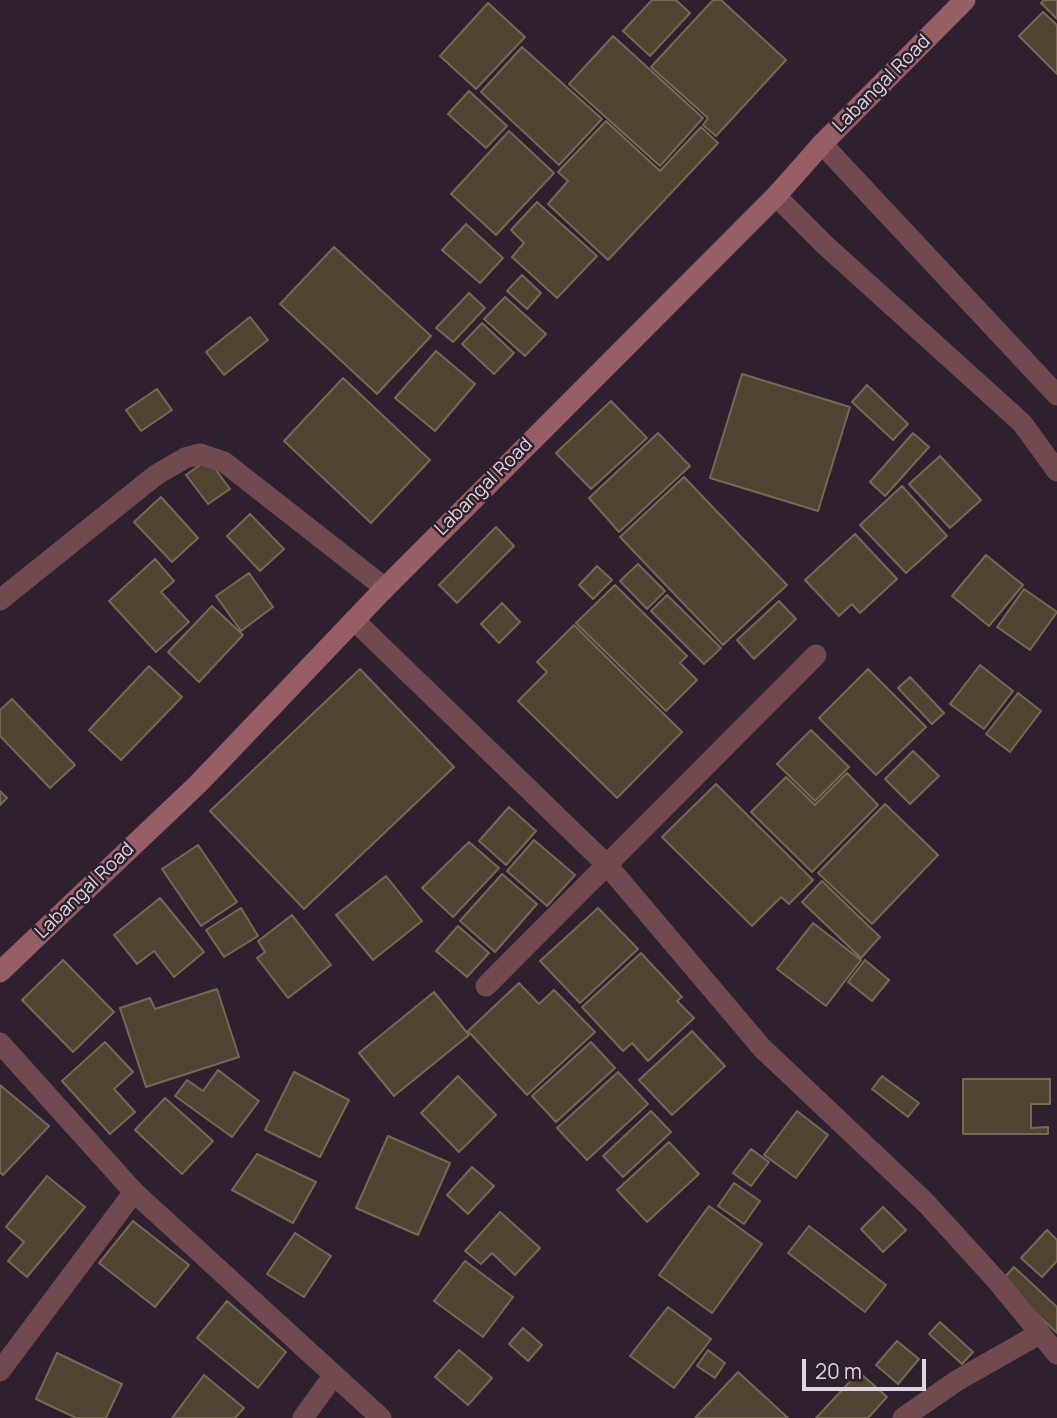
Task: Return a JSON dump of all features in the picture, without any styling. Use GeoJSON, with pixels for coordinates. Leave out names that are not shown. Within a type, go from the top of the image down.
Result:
{"type":"FeatureCollection","features":[{"type":"Feature","properties":{"kind":"main road","name":"Labangal Road"},"geometry":{"type":"LineString","coordinates":[[0,972],[198,783],[385,587],[776,196],[822,144],[965,0]]}},
{"type":"Feature","properties":{"kind":"street"},"geometry":{"type":"LineString","coordinates":[[822,144],[1057,395]]}},
{"type":"Feature","properties":{"kind":"street"},"geometry":{"type":"LineString","coordinates":[[776,196],[825,245],[1022,423],[1057,471]]}},
{"type":"Feature","properties":{"kind":"street"},"geometry":{"type":"LineString","coordinates":[[0,600],[156,475],[185,458],[200,454],[224,462],[385,587]]}},
{"type":"Feature","properties":{"kind":"street"},"geometry":{"type":"LineString","coordinates":[[354,620],[607,866],[762,1048],[926,1203],[998,1282],[1057,1354]]}},
{"type":"Feature","properties":{"kind":"street"},"geometry":{"type":"LineString","coordinates":[[486,986],[816,655]]}},
{"type":"Feature","properties":{"kind":"street"},"geometry":{"type":"LineString","coordinates":[[0,1043],[134,1192],[381,1418]]}},
{"type":"Feature","properties":{"kind":"street"},"geometry":{"type":"LineString","coordinates":[[0,1371],[134,1192]]}},
{"type":"Feature","properties":{"kind":"street"},"geometry":{"type":"LineString","coordinates":[[903,1418],[958,1380],[1039,1334]]}},
{"type":"Feature","properties":{"kind":"street"},"geometry":{"type":"LineString","coordinates":[[303,1418],[334,1375]]}},
{"type":"Feature","properties":{"kind":"building"},"geometry":{"type":"Polygon","coordinates":[[[652,0],[676,0],[690,13],[650,56],[623,31],[652,0]]]}},
{"type":"Feature","properties":{"kind":"building"},"geometry":{"type":"Polygon","coordinates":[[[713,0],[721,0],[786,60],[716,136],[703,125],[708,118],[651,67],[713,0]]]}},
{"type":"Feature","properties":{"kind":"building"},"geometry":{"type":"Polygon","coordinates":[[[1044,0],[1057,0],[1057,19],[1041,3],[1044,0]]]}},
{"type":"Feature","properties":{"kind":"building"},"geometry":{"type":"Polygon","coordinates":[[[488,3],[525,37],[476,89],[440,56],[488,3]]]}},
{"type":"Feature","properties":{"kind":"building"},"geometry":{"type":"Polygon","coordinates":[[[1043,12],[1057,25],[1057,74],[1019,36],[1043,12]]]}},
{"type":"Feature","properties":{"kind":"building"},"geometry":{"type":"Polygon","coordinates":[[[613,36],[703,118],[660,166],[569,84],[613,36]]]}},
{"type":"Feature","properties":{"kind":"building"},"geometry":{"type":"Polygon","coordinates":[[[522,47],[602,119],[559,165],[481,92],[522,47]]]}},
{"type":"Feature","properties":{"kind":"building"},"geometry":{"type":"Polygon","coordinates":[[[469,91],[507,126],[486,148],[448,114],[469,91]]]}},
{"type":"Feature","properties":{"kind":"building"},"geometry":{"type":"Polygon","coordinates":[[[606,121],[660,171],[701,127],[718,143],[608,260],[548,204],[568,181],[558,172],[606,121]]]}},
{"type":"Feature","properties":{"kind":"building"},"geometry":{"type":"Polygon","coordinates":[[[509,131],[554,173],[496,235],[451,194],[509,131]]]}},
{"type":"Feature","properties":{"kind":"building"},"geometry":{"type":"Polygon","coordinates":[[[537,202],[597,256],[557,298],[512,257],[524,243],[511,230],[537,202]]]}},
{"type":"Feature","properties":{"kind":"building"},"geometry":{"type":"Polygon","coordinates":[[[466,224],[503,258],[480,283],[442,250],[466,224]]]}},
{"type":"Feature","properties":{"kind":"building"},"geometry":{"type":"Polygon","coordinates":[[[334,247],[431,336],[377,394],[280,304],[334,247]]]}},
{"type":"Feature","properties":{"kind":"building"},"geometry":{"type":"Polygon","coordinates":[[[522,275],[541,293],[527,309],[507,291],[522,275]]]}},
{"type":"Feature","properties":{"kind":"building"},"geometry":{"type":"Polygon","coordinates":[[[469,293],[485,308],[453,342],[436,328],[469,293]]]}},
{"type":"Feature","properties":{"kind":"building"},"geometry":{"type":"Polygon","coordinates":[[[505,297],[546,334],[525,356],[484,319],[505,297]]]}},
{"type":"Feature","properties":{"kind":"building"},"geometry":{"type":"Polygon","coordinates":[[[250,317],[268,340],[224,375],[206,352],[250,317]]]}},
{"type":"Feature","properties":{"kind":"building"},"geometry":{"type":"Polygon","coordinates":[[[482,323],[514,353],[494,374],[462,344],[482,323]]]}},
{"type":"Feature","properties":{"kind":"building"},"geometry":{"type":"Polygon","coordinates":[[[436,351],[475,384],[435,431],[395,398],[436,351]]]}},
{"type":"Feature","properties":{"kind":"building"},"geometry":{"type":"Polygon","coordinates":[[[742,374],[850,407],[818,511],[710,478],[742,374]]]}},
{"type":"Feature","properties":{"kind":"building"},"geometry":{"type":"Polygon","coordinates":[[[343,378],[430,460],[371,523],[284,441],[343,378]]]}},
{"type":"Feature","properties":{"kind":"building"},"geometry":{"type":"Polygon","coordinates":[[[867,385],[908,424],[893,440],[852,402],[867,385]]]}},
{"type":"Feature","properties":{"kind":"building"},"geometry":{"type":"Polygon","coordinates":[[[157,389],[172,410],[141,431],[126,410],[157,389]]]}},
{"type":"Feature","properties":{"kind":"building"},"geometry":{"type":"Polygon","coordinates":[[[611,401],[647,438],[591,489],[556,453],[611,401]]]}},
{"type":"Feature","properties":{"kind":"building"},"geometry":{"type":"Polygon","coordinates":[[[658,433],[690,466],[619,532],[589,498],[658,433]]]}},
{"type":"Feature","properties":{"kind":"building"},"geometry":{"type":"Polygon","coordinates":[[[913,433],[929,447],[885,496],[870,482],[913,433]]]}},
{"type":"Feature","properties":{"kind":"building"},"geometry":{"type":"Polygon","coordinates":[[[940,456],[981,500],[950,528],[909,484],[940,456]]]}},
{"type":"Feature","properties":{"kind":"building"},"geometry":{"type":"Polygon","coordinates":[[[208,459],[230,489],[208,504],[186,475],[208,459]]]}},
{"type":"Feature","properties":{"kind":"building"},"geometry":{"type":"Polygon","coordinates":[[[684,477],[787,585],[723,645],[620,537],[684,477]]]}},
{"type":"Feature","properties":{"kind":"building"},"geometry":{"type":"Polygon","coordinates":[[[902,486],[947,536],[906,573],[860,525],[902,486]]]}},
{"type":"Feature","properties":{"kind":"building"},"geometry":{"type":"Polygon","coordinates":[[[161,497],[198,538],[172,562],[134,522],[161,497]]]}},
{"type":"Feature","properties":{"kind":"building"},"geometry":{"type":"Polygon","coordinates":[[[250,514],[284,549],[260,571],[227,536],[250,514]]]}},
{"type":"Feature","properties":{"kind":"building"},"geometry":{"type":"Polygon","coordinates":[[[496,527],[514,546],[457,603],[439,585],[496,527]]]}},
{"type":"Feature","properties":{"kind":"building"},"geometry":{"type":"Polygon","coordinates":[[[855,534],[897,579],[860,613],[852,604],[839,616],[805,580],[855,534]]]}},
{"type":"Feature","properties":{"kind":"building"},"geometry":{"type":"Polygon","coordinates":[[[986,555],[1023,585],[989,626],[952,596],[986,555]]]}},
{"type":"Feature","properties":{"kind":"building"},"geometry":{"type":"Polygon","coordinates":[[[155,559],[174,581],[161,592],[189,622],[156,652],[109,601],[155,559]]]}},
{"type":"Feature","properties":{"kind":"building"},"geometry":{"type":"Polygon","coordinates":[[[638,564],[665,591],[647,609],[620,581],[638,564]]]}},
{"type":"Feature","properties":{"kind":"building"},"geometry":{"type":"Polygon","coordinates":[[[597,566],[612,580],[593,599],[579,585],[597,566]]]}},
{"type":"Feature","properties":{"kind":"building"},"geometry":{"type":"Polygon","coordinates":[[[249,573],[273,607],[241,631],[216,596],[249,573]]]}},
{"type":"Feature","properties":{"kind":"building"},"geometry":{"type":"Polygon","coordinates":[[[615,585],[687,656],[680,663],[697,680],[666,711],[576,623],[615,585]]]}},
{"type":"Feature","properties":{"kind":"building"},"geometry":{"type":"Polygon","coordinates":[[[1024,589],[1057,612],[1030,650],[997,627],[1024,589]]]}},
{"type":"Feature","properties":{"kind":"building"},"geometry":{"type":"Polygon","coordinates":[[[667,595],[721,648],[704,664],[651,611],[667,595]]]}},
{"type":"Feature","properties":{"kind":"building"},"geometry":{"type":"Polygon","coordinates":[[[779,601],[796,619],[754,659],[737,640],[779,601]]]}},
{"type":"Feature","properties":{"kind":"building"},"geometry":{"type":"Polygon","coordinates":[[[502,603],[520,622],[499,643],[481,624],[502,603]]]}},
{"type":"Feature","properties":{"kind":"building"},"geometry":{"type":"Polygon","coordinates":[[[212,606],[243,635],[199,682],[168,652],[212,606]]]}},
{"type":"Feature","properties":{"kind":"building"},"geometry":{"type":"Polygon","coordinates":[[[574,625],[682,732],[617,798],[518,701],[547,672],[537,662],[574,625]]]}},
{"type":"Feature","properties":{"kind":"building"},"geometry":{"type":"Polygon","coordinates":[[[980,665],[1013,691],[984,729],[950,704],[980,665]]]}},
{"type":"Feature","properties":{"kind":"building"},"geometry":{"type":"Polygon","coordinates":[[[149,666],[182,697],[121,760],[89,730],[149,666]]]}},
{"type":"Feature","properties":{"kind":"building"},"geometry":{"type":"Polygon","coordinates":[[[360,669],[454,767],[304,909],[210,811],[360,669]]]}},
{"type":"Feature","properties":{"kind":"building"},"geometry":{"type":"Polygon","coordinates":[[[868,669],[926,727],[876,775],[819,718],[868,669]]]}},
{"type":"Feature","properties":{"kind":"building"},"geometry":{"type":"Polygon","coordinates":[[[910,677],[944,713],[932,724],[898,688],[910,677]]]}},
{"type":"Feature","properties":{"kind":"building"},"geometry":{"type":"Polygon","coordinates":[[[1018,693],[1041,711],[1010,752],[986,734],[1018,693]]]}},
{"type":"Feature","properties":{"kind":"building"},"geometry":{"type":"Polygon","coordinates":[[[12,699],[75,765],[50,788],[0,736],[0,710],[12,699]]]}},
{"type":"Feature","properties":{"kind":"building"},"geometry":{"type":"Polygon","coordinates":[[[811,730],[849,767],[815,801],[777,764],[811,730]]]}},
{"type":"Feature","properties":{"kind":"building"},"geometry":{"type":"Polygon","coordinates":[[[913,751],[939,776],[910,804],[885,779],[913,751]]]}},
{"type":"Feature","properties":{"kind":"building"},"geometry":{"type":"Polygon","coordinates":[[[847,773],[878,805],[812,872],[751,812],[786,777],[815,805],[847,773]]]}},
{"type":"Feature","properties":{"kind":"building"},"geometry":{"type":"Polygon","coordinates":[[[716,784],[813,880],[789,904],[781,897],[752,926],[662,837],[716,784]]]}},
{"type":"Feature","properties":{"kind":"building"},"geometry":{"type":"Polygon","coordinates":[[[0,791],[7,798],[0,805],[0,791]]]}},
{"type":"Feature","properties":{"kind":"building"},"geometry":{"type":"Polygon","coordinates":[[[885,804],[938,855],[872,924],[818,873],[885,804]]]}},
{"type":"Feature","properties":{"kind":"building"},"geometry":{"type":"Polygon","coordinates":[[[509,807],[536,831],[506,865],[479,841],[509,807]]]}},
{"type":"Feature","properties":{"kind":"building"},"geometry":{"type":"Polygon","coordinates":[[[534,840],[575,875],[547,906],[507,871],[534,840]]]}},
{"type":"Feature","properties":{"kind":"building"},"geometry":{"type":"Polygon","coordinates":[[[469,842],[499,868],[453,917],[422,888],[469,842]]]}},
{"type":"Feature","properties":{"kind":"building"},"geometry":{"type":"Polygon","coordinates":[[[198,845],[237,902],[201,926],[162,869],[198,845]]]}},
{"type":"Feature","properties":{"kind":"building"},"geometry":{"type":"Polygon","coordinates":[[[502,874],[537,904],[495,952],[460,921],[502,874]]]}},
{"type":"Feature","properties":{"kind":"building"},"geometry":{"type":"Polygon","coordinates":[[[386,876],[422,921],[373,960],[336,915],[386,876]]]}},
{"type":"Feature","properties":{"kind":"building"},"geometry":{"type":"Polygon","coordinates":[[[822,881],[880,937],[861,958],[802,902],[822,881]]]}},
{"type":"Feature","properties":{"kind":"building"},"geometry":{"type":"Polygon","coordinates":[[[160,898],[204,952],[174,977],[154,951],[137,964],[114,935],[160,898]]]}},
{"type":"Feature","properties":{"kind":"building"},"geometry":{"type":"Polygon","coordinates":[[[241,908],[258,936],[224,957],[206,930],[241,908]]]}},
{"type":"Feature","properties":{"kind":"building"},"geometry":{"type":"Polygon","coordinates":[[[598,908],[638,949],[580,1003],[540,961],[598,908]]]}},
{"type":"Feature","properties":{"kind":"building"},"geometry":{"type":"Polygon","coordinates":[[[292,915],[331,965],[288,998],[257,958],[265,952],[258,941],[292,915]]]}},
{"type":"Feature","properties":{"kind":"building"},"geometry":{"type":"Polygon","coordinates":[[[813,923],[861,960],[826,1006],[777,969],[813,923]]]}},
{"type":"Feature","properties":{"kind":"building"},"geometry":{"type":"Polygon","coordinates":[[[458,926],[489,953],[467,977],[436,951],[458,926]]]}},
{"type":"Feature","properties":{"kind":"building"},"geometry":{"type":"Polygon","coordinates":[[[641,953],[682,997],[677,1001],[694,1018],[648,1061],[632,1043],[623,1051],[582,1007],[641,953]]]}},
{"type":"Feature","properties":{"kind":"building"},"geometry":{"type":"Polygon","coordinates":[[[63,960],[114,1012],[73,1052],[22,1000],[63,960]]]}},
{"type":"Feature","properties":{"kind":"building"},"geometry":{"type":"Polygon","coordinates":[[[865,960],[889,980],[872,1001],[848,982],[865,960]]]}},
{"type":"Feature","properties":{"kind":"building"},"geometry":{"type":"Polygon","coordinates":[[[519,983],[539,1004],[554,990],[595,1032],[527,1095],[468,1031],[519,983]]]}},
{"type":"Feature","properties":{"kind":"building"},"geometry":{"type":"Polygon","coordinates":[[[217,989],[239,1057],[146,1087],[120,1008],[150,998],[155,1009],[217,989]]]}},
{"type":"Feature","properties":{"kind":"building"},"geometry":{"type":"Polygon","coordinates":[[[434,992],[469,1035],[394,1096],[359,1053],[434,992]]]}},
{"type":"Feature","properties":{"kind":"building"},"geometry":{"type":"Polygon","coordinates":[[[692,1031],[725,1066],[672,1115],[639,1080],[692,1031]]]}},
{"type":"Feature","properties":{"kind":"building"},"geometry":{"type":"Polygon","coordinates":[[[105,1042],[133,1072],[114,1089],[135,1112],[110,1134],[62,1081],[105,1042]]]}},
{"type":"Feature","properties":{"kind":"building"},"geometry":{"type":"Polygon","coordinates":[[[591,1042],[615,1068],[556,1122],[532,1096],[591,1042]]]}},
{"type":"Feature","properties":{"kind":"building"},"geometry":{"type":"Polygon","coordinates":[[[218,1070],[259,1101],[232,1137],[175,1096],[187,1080],[203,1091],[218,1070]]]}},
{"type":"Feature","properties":{"kind":"building"},"geometry":{"type":"Polygon","coordinates":[[[294,1072],[349,1100],[320,1157],[265,1130],[294,1072]]]}},
{"type":"Feature","properties":{"kind":"building"},"geometry":{"type":"Polygon","coordinates":[[[618,1072],[648,1104],[587,1160],[557,1128],[618,1072]]]}},
{"type":"Feature","properties":{"kind":"building"},"geometry":{"type":"Polygon","coordinates":[[[458,1076],[496,1115],[459,1152],[421,1113],[458,1076]]]}},
{"type":"Feature","properties":{"kind":"building"},"geometry":{"type":"Polygon","coordinates":[[[882,1076],[919,1103],[908,1117],[872,1089],[882,1076]]]}},
{"type":"Feature","properties":{"kind":"building"},"geometry":{"type":"Polygon","coordinates":[[[963,1079],[1050,1079],[1050,1104],[1031,1104],[1031,1128],[1048,1127],[1048,1134],[963,1134],[963,1079]]]}},
{"type":"Feature","properties":{"kind":"building"},"geometry":{"type":"Polygon","coordinates":[[[0,1085],[49,1126],[3,1175],[0,1172],[0,1085]]]}},
{"type":"Feature","properties":{"kind":"building"},"geometry":{"type":"Polygon","coordinates":[[[165,1098],[213,1141],[182,1174],[135,1130],[165,1098]]]}},
{"type":"Feature","properties":{"kind":"building"},"geometry":{"type":"Polygon","coordinates":[[[651,1111],[671,1132],[623,1177],[603,1156],[651,1111]]]}},
{"type":"Feature","properties":{"kind":"building"},"geometry":{"type":"Polygon","coordinates":[[[797,1111],[828,1135],[796,1178],[764,1155],[797,1111]]]}},
{"type":"Feature","properties":{"kind":"building"},"geometry":{"type":"Polygon","coordinates":[[[388,1136],[450,1163],[418,1235],[356,1208],[388,1136]]]}},
{"type":"Feature","properties":{"kind":"building"},"geometry":{"type":"Polygon","coordinates":[[[669,1142],[699,1174],[647,1222],[617,1190],[669,1142]]]}},
{"type":"Feature","properties":{"kind":"building"},"geometry":{"type":"Polygon","coordinates":[[[751,1149],[769,1162],[751,1186],[733,1173],[751,1149]]]}},
{"type":"Feature","properties":{"kind":"building"},"geometry":{"type":"Polygon","coordinates":[[[257,1154],[316,1182],[293,1223],[232,1190],[257,1154]]]}},
{"type":"Feature","properties":{"kind":"building"},"geometry":{"type":"Polygon","coordinates":[[[472,1167],[494,1186],[468,1214],[447,1195],[472,1167]]]}},
{"type":"Feature","properties":{"kind":"building"},"geometry":{"type":"Polygon","coordinates":[[[47,1176],[85,1207],[27,1277],[8,1261],[24,1242],[6,1227],[47,1176]]]}},
{"type":"Feature","properties":{"kind":"building"},"geometry":{"type":"Polygon","coordinates":[[[734,1183],[760,1201],[744,1224],[718,1206],[734,1183]]]}},
{"type":"Feature","properties":{"kind":"building"},"geometry":{"type":"Polygon","coordinates":[[[709,1206],[762,1244],[712,1313],[659,1275],[709,1206]]]}},
{"type":"Feature","properties":{"kind":"building"},"geometry":{"type":"Polygon","coordinates":[[[883,1207],[906,1230],[883,1252],[861,1229],[883,1207]]]}},
{"type":"Feature","properties":{"kind":"building"},"geometry":{"type":"Polygon","coordinates":[[[500,1212],[540,1248],[515,1275],[492,1253],[481,1264],[465,1251],[500,1212]]]}},
{"type":"Feature","properties":{"kind":"building"},"geometry":{"type":"Polygon","coordinates":[[[133,1221],[189,1265],[155,1307],[99,1263],[133,1221]]]}},
{"type":"Feature","properties":{"kind":"building"},"geometry":{"type":"Polygon","coordinates":[[[809,1226],[886,1285],[865,1312],[788,1253],[809,1226]]]}},
{"type":"Feature","properties":{"kind":"building"},"geometry":{"type":"Polygon","coordinates":[[[1047,1230],[1057,1240],[1057,1261],[1042,1277],[1021,1258],[1047,1230]]]}},
{"type":"Feature","properties":{"kind":"building"},"geometry":{"type":"Polygon","coordinates":[[[295,1233],[331,1256],[304,1297],[267,1274],[295,1233]]]}},
{"type":"Feature","properties":{"kind":"building"},"geometry":{"type":"Polygon","coordinates":[[[465,1261],[513,1297],[483,1337],[434,1301],[465,1261]]]}},
{"type":"Feature","properties":{"kind":"building"},"geometry":{"type":"Polygon","coordinates":[[[1014,1267],[1057,1307],[1057,1333],[1001,1281],[1014,1267]]]}},
{"type":"Feature","properties":{"kind":"building"},"geometry":{"type":"Polygon","coordinates":[[[227,1301],[286,1352],[258,1388],[197,1338],[227,1301]]]}},
{"type":"Feature","properties":{"kind":"building"},"geometry":{"type":"Polygon","coordinates":[[[668,1307],[711,1339],[674,1388],[630,1356],[668,1307]]]}},
{"type":"Feature","properties":{"kind":"building"},"geometry":{"type":"Polygon","coordinates":[[[940,1322],[973,1352],[962,1364],[929,1334],[940,1322]]]}},
{"type":"Feature","properties":{"kind":"building"},"geometry":{"type":"Polygon","coordinates":[[[523,1328],[542,1345],[528,1361],[509,1344],[523,1328]]]}},
{"type":"Feature","properties":{"kind":"building"},"geometry":{"type":"Polygon","coordinates":[[[897,1341],[919,1359],[898,1384],[876,1365],[897,1341]]]}},
{"type":"Feature","properties":{"kind":"building"},"geometry":{"type":"Polygon","coordinates":[[[459,1350],[492,1378],[468,1405],[435,1377],[459,1350]]]}},
{"type":"Feature","properties":{"kind":"building"},"geometry":{"type":"Polygon","coordinates":[[[708,1350],[725,1363],[715,1378],[697,1366],[708,1350]]]}},
{"type":"Feature","properties":{"kind":"building"},"geometry":{"type":"Polygon","coordinates":[[[57,1353],[122,1384],[106,1418],[76,1418],[36,1399],[57,1353]]]}},
{"type":"Feature","properties":{"kind":"building"},"geometry":{"type":"Polygon","coordinates":[[[738,1372],[788,1418],[695,1418],[738,1372]]]}},
{"type":"Feature","properties":{"kind":"building"},"geometry":{"type":"Polygon","coordinates":[[[859,1372],[887,1397],[868,1418],[816,1418],[859,1372]]]}},
{"type":"Feature","properties":{"kind":"building"},"geometry":{"type":"Polygon","coordinates":[[[204,1375],[244,1408],[235,1418],[172,1418],[204,1375]]]}}]}
